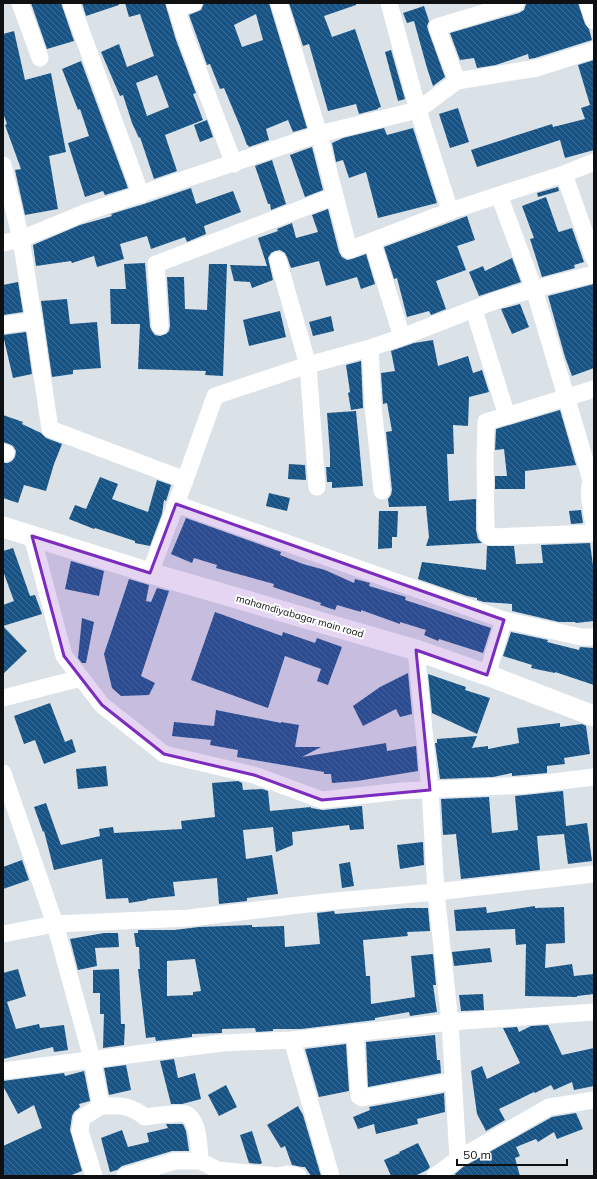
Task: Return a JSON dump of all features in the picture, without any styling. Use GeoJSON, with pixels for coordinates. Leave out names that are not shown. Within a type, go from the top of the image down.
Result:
{"type":"FeatureCollection","features":[{"type":"Feature","properties":{"kind":"main road","name":"mahamdiyabagar main road"},"geometry":{"type":"LineString","coordinates":[[3,527],[150,573],[416,650],[487,675],[594,716]]}},
{"type":"Feature","properties":{"kind":"street"},"geometry":{"type":"LineString","coordinates":[[20,3],[40,58]]}},
{"type":"Feature","properties":{"kind":"street"},"geometry":{"type":"LineString","coordinates":[[71,3],[121,136],[141,195]]}},
{"type":"Feature","properties":{"kind":"street"},"geometry":{"type":"LineString","coordinates":[[194,3],[176,6],[185,36],[234,164]]}},
{"type":"Feature","properties":{"kind":"street"},"geometry":{"type":"LineString","coordinates":[[279,3],[320,134],[349,250],[450,211],[564,174],[594,162]]}},
{"type":"Feature","properties":{"kind":"street"},"geometry":{"type":"LineString","coordinates":[[389,3],[418,110],[450,211]]}},
{"type":"Feature","properties":{"kind":"street"},"geometry":{"type":"LineString","coordinates":[[457,81],[437,27],[516,3]]}},
{"type":"Feature","properties":{"kind":"street"},"geometry":{"type":"LineString","coordinates":[[588,3],[594,21]]}},
{"type":"Feature","properties":{"kind":"street"},"geometry":{"type":"LineString","coordinates":[[3,243],[21,239],[84,213],[320,134],[418,110],[457,81],[537,68],[594,50]]}},
{"type":"Feature","properties":{"kind":"street"},"geometry":{"type":"LineString","coordinates":[[3,165],[21,239],[50,429],[185,480]]}},
{"type":"Feature","properties":{"kind":"street"},"geometry":{"type":"LineString","coordinates":[[564,174],[594,259]]}},
{"type":"Feature","properties":{"kind":"street"},"geometry":{"type":"LineString","coordinates":[[499,195],[534,289],[592,480],[590,485],[590,497],[594,526]]}},
{"type":"Feature","properties":{"kind":"street"},"geometry":{"type":"LineString","coordinates":[[160,326],[156,264],[335,196]]}},
{"type":"Feature","properties":{"kind":"street"},"geometry":{"type":"LineString","coordinates":[[372,241],[402,337]]}},
{"type":"Feature","properties":{"kind":"street"},"geometry":{"type":"LineString","coordinates":[[278,260],[308,366],[317,487]]}},
{"type":"Feature","properties":{"kind":"street"},"geometry":{"type":"LineString","coordinates":[[150,573],[215,396],[370,348],[474,310],[497,300],[594,274]]}},
{"type":"Feature","properties":{"kind":"street"},"geometry":{"type":"LineString","coordinates":[[474,310],[506,416]]}},
{"type":"Feature","properties":{"kind":"street"},"geometry":{"type":"LineString","coordinates":[[3,325],[34,321]]}},
{"type":"Feature","properties":{"kind":"street"},"geometry":{"type":"LineString","coordinates":[[370,348],[373,406],[382,491]]}},
{"type":"Feature","properties":{"kind":"street"},"geometry":{"type":"LineString","coordinates":[[594,389],[486,422],[485,458],[487,535],[491,537],[594,533]]}},
{"type":"Feature","properties":{"kind":"street"},"geometry":{"type":"LineString","coordinates":[[176,504],[504,620],[581,637],[594,637]]}},
{"type":"Feature","properties":{"kind":"street"},"geometry":{"type":"LineString","coordinates":[[32,536],[64,656],[102,705],[164,754],[254,775],[322,800],[401,791],[528,786],[594,776]]}},
{"type":"Feature","properties":{"kind":"street"},"geometry":{"type":"LineString","coordinates":[[487,675],[504,620]]}},
{"type":"Feature","properties":{"kind":"street"},"geometry":{"type":"LineString","coordinates":[[416,650],[430,790],[436,892],[450,1022],[452,1082],[458,1159]]}},
{"type":"Feature","properties":{"kind":"street"},"geometry":{"type":"LineString","coordinates":[[3,698],[81,678]]}},
{"type":"Feature","properties":{"kind":"street"},"geometry":{"type":"LineString","coordinates":[[3,773],[55,924],[92,1059],[101,1106]]}},
{"type":"Feature","properties":{"kind":"street"},"geometry":{"type":"LineString","coordinates":[[3,934],[55,924],[189,918],[325,902],[436,892],[594,874]]}},
{"type":"Feature","properties":{"kind":"street"},"geometry":{"type":"LineString","coordinates":[[3,1071],[222,1043],[292,1040],[450,1022],[594,1012]]}},
{"type":"Feature","properties":{"kind":"street"},"geometry":{"type":"LineString","coordinates":[[355,1032],[359,1096],[362,1098],[452,1082]]}},
{"type":"Feature","properties":{"kind":"street"},"geometry":{"type":"LineString","coordinates":[[292,1040],[331,1176]]}},
{"type":"Feature","properties":{"kind":"street"},"geometry":{"type":"LineString","coordinates":[[435,1176],[458,1159],[549,1106],[594,1100]]}},
{"type":"Feature","properties":{"kind":"street"},"geometry":{"type":"LineString","coordinates":[[94,1176],[80,1131],[82,1118],[101,1106],[122,1105],[138,1111],[145,1117],[185,1114],[192,1118],[196,1127],[200,1161]]}},
{"type":"Feature","properties":{"kind":"street"},"geometry":{"type":"LineString","coordinates":[[125,1176],[175,1161],[200,1161],[218,1170],[277,1176],[288,1174],[298,1176]]}},
{"type":"Feature","properties":{"kind":"highlighted area"},"geometry":{"type":"Polygon","coordinates":[[[176,504],[504,620],[487,675],[416,650],[430,790],[322,800],[254,775],[164,754],[102,705],[64,656],[32,536],[150,573],[176,504]]]}},
{"type":"Feature","properties":{"kind":"building"},"geometry":{"type":"Polygon","coordinates":[[[31,3],[61,3],[74,41],[47,49],[31,3]]]}},
{"type":"Feature","properties":{"kind":"building"},"geometry":{"type":"Polygon","coordinates":[[[82,3],[119,3],[119,5],[86,16],[82,3]]]}},
{"type":"Feature","properties":{"kind":"building"},"geometry":{"type":"Polygon","coordinates":[[[125,3],[165,3],[176,40],[196,93],[193,94],[203,120],[165,135],[177,171],[154,179],[140,137],[139,138],[132,123],[123,95],[120,96],[101,52],[119,44],[127,67],[154,56],[140,14],[129,17],[125,3]],[[157,75],[136,83],[147,116],[169,107],[157,75]]]}},
{"type":"Feature","properties":{"kind":"building"},"geometry":{"type":"Polygon","coordinates":[[[204,3],[269,3],[307,128],[293,132],[288,120],[266,129],[269,140],[249,147],[247,145],[224,88],[220,89],[210,64],[207,65],[189,15],[201,10],[204,3]],[[256,14],[234,25],[242,47],[263,40],[256,14]]]}},
{"type":"Feature","properties":{"kind":"building"},"geometry":{"type":"Polygon","coordinates":[[[289,3],[356,3],[356,5],[324,16],[332,37],[355,29],[381,107],[359,114],[356,104],[328,111],[309,44],[303,46],[289,3]]]}},
{"type":"Feature","properties":{"kind":"building"},"geometry":{"type":"Polygon","coordinates":[[[578,3],[592,40],[535,58],[529,59],[528,54],[496,65],[477,68],[474,58],[460,60],[450,33],[519,13],[524,10],[526,4],[578,3]]]}},
{"type":"Feature","properties":{"kind":"building"},"geometry":{"type":"Polygon","coordinates":[[[424,6],[429,21],[427,26],[428,30],[445,77],[433,86],[414,21],[407,23],[403,13],[424,6]]]}},
{"type":"Feature","properties":{"kind":"building"},"geometry":{"type":"Polygon","coordinates":[[[14,31],[25,80],[51,73],[66,152],[49,156],[58,209],[25,215],[15,170],[21,169],[5,125],[7,124],[3,113],[3,34],[14,31]]]}},
{"type":"Feature","properties":{"kind":"building"},"geometry":{"type":"Polygon","coordinates":[[[391,50],[405,99],[398,101],[385,52],[391,50]]]}},
{"type":"Feature","properties":{"kind":"building"},"geometry":{"type":"Polygon","coordinates":[[[594,60],[594,150],[565,158],[560,140],[477,167],[471,150],[552,124],[553,127],[585,119],[581,108],[590,105],[578,65],[594,60]]]}},
{"type":"Feature","properties":{"kind":"building"},"geometry":{"type":"Polygon","coordinates":[[[81,61],[128,188],[105,195],[103,191],[85,197],[68,143],[89,136],[80,109],[78,110],[62,69],[81,61]]]}},
{"type":"Feature","properties":{"kind":"building"},"geometry":{"type":"Polygon","coordinates":[[[458,108],[469,142],[450,148],[439,114],[458,108]]]}},
{"type":"Feature","properties":{"kind":"building"},"geometry":{"type":"Polygon","coordinates":[[[207,120],[213,137],[200,142],[194,125],[207,120]]]}},
{"type":"Feature","properties":{"kind":"building"},"geometry":{"type":"Polygon","coordinates":[[[384,128],[387,135],[413,128],[437,203],[378,218],[366,172],[349,178],[343,160],[336,162],[332,143],[343,138],[384,128]]]}},
{"type":"Feature","properties":{"kind":"building"},"geometry":{"type":"Polygon","coordinates":[[[312,147],[323,190],[305,197],[290,155],[312,147]]]}},
{"type":"Feature","properties":{"kind":"building"},"geometry":{"type":"Polygon","coordinates":[[[272,160],[286,204],[271,210],[255,166],[272,160]]]}},
{"type":"Feature","properties":{"kind":"building"},"geometry":{"type":"Polygon","coordinates":[[[558,187],[559,191],[538,197],[537,193],[558,187]]]}},
{"type":"Feature","properties":{"kind":"building"},"geometry":{"type":"Polygon","coordinates":[[[191,188],[196,204],[233,191],[241,212],[204,226],[206,234],[187,242],[185,237],[151,249],[147,236],[120,244],[124,259],[97,267],[94,256],[72,263],[71,261],[36,266],[33,245],[80,225],[112,216],[111,214],[191,188]]]}},
{"type":"Feature","properties":{"kind":"building"},"geometry":{"type":"Polygon","coordinates":[[[546,197],[558,231],[572,228],[584,262],[574,265],[575,268],[542,277],[530,239],[534,238],[522,206],[546,197]]]}},
{"type":"Feature","properties":{"kind":"building"},"geometry":{"type":"Polygon","coordinates":[[[328,209],[339,252],[342,257],[347,260],[366,254],[375,284],[361,289],[357,277],[326,286],[319,261],[291,268],[285,253],[280,250],[271,253],[268,258],[273,280],[252,288],[250,282],[234,281],[230,265],[267,266],[258,238],[278,231],[277,229],[292,223],[296,238],[318,232],[312,215],[328,209]]]}},
{"type":"Feature","properties":{"kind":"building"},"geometry":{"type":"Polygon","coordinates":[[[467,216],[475,240],[457,246],[466,270],[436,281],[446,309],[431,315],[429,311],[407,317],[397,278],[394,279],[384,247],[467,216]]]}},
{"type":"Feature","properties":{"kind":"building"},"geometry":{"type":"Polygon","coordinates":[[[512,258],[521,282],[479,296],[469,272],[483,266],[485,271],[512,258]]]}},
{"type":"Feature","properties":{"kind":"building"},"geometry":{"type":"Polygon","coordinates":[[[145,263],[150,327],[155,335],[160,336],[169,331],[170,326],[167,277],[184,277],[185,309],[207,310],[209,264],[227,264],[223,376],[205,375],[206,371],[138,369],[140,324],[111,324],[110,289],[126,289],[124,264],[145,263]]]}},
{"type":"Feature","properties":{"kind":"building"},"geometry":{"type":"Polygon","coordinates":[[[18,282],[23,312],[3,315],[3,285],[18,282]]]}},
{"type":"Feature","properties":{"kind":"building"},"geometry":{"type":"Polygon","coordinates":[[[594,284],[594,368],[572,376],[565,357],[548,296],[594,284]]]}},
{"type":"Feature","properties":{"kind":"building"},"geometry":{"type":"Polygon","coordinates":[[[67,299],[70,324],[97,322],[101,368],[73,370],[73,374],[52,377],[41,301],[67,299]]]}},
{"type":"Feature","properties":{"kind":"building"},"geometry":{"type":"Polygon","coordinates":[[[520,304],[529,327],[512,334],[501,309],[520,304]]]}},
{"type":"Feature","properties":{"kind":"building"},"geometry":{"type":"Polygon","coordinates":[[[280,311],[286,337],[249,346],[243,320],[280,311]]]}},
{"type":"Feature","properties":{"kind":"building"},"geometry":{"type":"Polygon","coordinates":[[[331,316],[334,331],[313,336],[309,322],[331,316]]]}},
{"type":"Feature","properties":{"kind":"building"},"geometry":{"type":"Polygon","coordinates":[[[26,332],[32,374],[13,378],[3,335],[26,332]]]}},
{"type":"Feature","properties":{"kind":"building"},"geometry":{"type":"Polygon","coordinates":[[[433,340],[438,366],[468,356],[473,373],[482,370],[489,392],[469,397],[468,426],[453,425],[454,454],[447,454],[449,501],[476,499],[476,530],[478,539],[482,543],[426,546],[429,537],[426,506],[389,507],[388,499],[392,490],[386,432],[392,431],[387,403],[383,404],[381,373],[395,371],[391,351],[414,343],[433,340]]]}},
{"type":"Feature","properties":{"kind":"building"},"geometry":{"type":"Polygon","coordinates":[[[361,361],[363,408],[351,410],[346,365],[361,361]]]}},
{"type":"Feature","properties":{"kind":"building"},"geometry":{"type":"Polygon","coordinates":[[[560,410],[576,465],[525,471],[525,489],[495,489],[495,476],[507,476],[504,449],[495,450],[496,429],[560,410]]]}},
{"type":"Feature","properties":{"kind":"building"},"geometry":{"type":"Polygon","coordinates":[[[356,411],[363,486],[332,488],[332,482],[327,482],[326,467],[330,467],[327,413],[356,411]]]}},
{"type":"Feature","properties":{"kind":"building"},"geometry":{"type":"Polygon","coordinates":[[[3,415],[23,422],[22,424],[41,433],[46,438],[62,444],[46,491],[24,485],[18,503],[3,498],[3,463],[12,461],[15,457],[16,451],[13,446],[3,442],[3,415]]]}},
{"type":"Feature","properties":{"kind":"building"},"geometry":{"type":"Polygon","coordinates":[[[289,464],[305,465],[306,480],[288,479],[289,464]]]}},
{"type":"Feature","properties":{"kind":"building"},"geometry":{"type":"Polygon","coordinates":[[[100,477],[118,484],[112,499],[148,512],[157,480],[171,485],[166,501],[164,500],[162,514],[150,546],[135,543],[135,541],[95,528],[94,529],[69,519],[75,505],[86,509],[100,477]]]}},
{"type":"Feature","properties":{"kind":"building"},"geometry":{"type":"Polygon","coordinates":[[[269,493],[290,498],[287,511],[266,506],[269,493]]]}},
{"type":"Feature","properties":{"kind":"building"},"geometry":{"type":"Polygon","coordinates":[[[581,510],[583,523],[571,524],[569,511],[581,510]]]}},
{"type":"Feature","properties":{"kind":"building"},"geometry":{"type":"Polygon","coordinates":[[[379,511],[398,511],[397,537],[392,537],[392,548],[378,549],[379,511]]]}},
{"type":"Feature","properties":{"kind":"building"},"geometry":{"type":"Polygon","coordinates":[[[186,518],[281,552],[280,555],[303,564],[325,570],[354,583],[355,579],[370,583],[369,586],[406,597],[405,600],[491,628],[483,653],[439,639],[438,641],[424,635],[426,630],[400,622],[400,624],[361,610],[361,612],[337,605],[335,610],[320,605],[321,603],[273,587],[274,584],[216,568],[217,565],[194,558],[192,563],[171,554],[186,518]]]}},
{"type":"Feature","properties":{"kind":"building"},"geometry":{"type":"Polygon","coordinates":[[[590,543],[594,573],[594,621],[576,623],[559,622],[512,611],[512,604],[484,602],[477,600],[477,598],[418,579],[422,562],[486,570],[487,546],[514,546],[516,564],[543,563],[541,545],[590,543]]]}},
{"type":"Feature","properties":{"kind":"building"},"geometry":{"type":"Polygon","coordinates":[[[13,548],[30,596],[35,595],[42,614],[3,626],[3,605],[14,601],[3,571],[3,551],[13,548]]]}},
{"type":"Feature","properties":{"kind":"building"},"geometry":{"type":"Polygon","coordinates":[[[71,561],[104,571],[99,596],[65,589],[71,561]]]}},
{"type":"Feature","properties":{"kind":"building"},"geometry":{"type":"Polygon","coordinates":[[[129,579],[149,585],[146,601],[151,602],[157,588],[169,591],[141,676],[155,683],[149,695],[121,696],[112,688],[104,654],[129,579]]]}},
{"type":"Feature","properties":{"kind":"building"},"geometry":{"type":"Polygon","coordinates":[[[215,612],[282,636],[283,632],[315,643],[317,638],[342,647],[328,685],[317,681],[321,669],[285,656],[268,708],[191,680],[215,612]]]}},
{"type":"Feature","properties":{"kind":"building"},"geometry":{"type":"Polygon","coordinates":[[[82,618],[94,622],[86,663],[82,663],[78,658],[82,618]]]}},
{"type":"Feature","properties":{"kind":"building"},"geometry":{"type":"Polygon","coordinates":[[[3,626],[27,651],[3,674],[3,626]]]}},
{"type":"Feature","properties":{"kind":"building"},"geometry":{"type":"Polygon","coordinates":[[[511,632],[548,640],[547,642],[579,650],[580,647],[594,648],[594,685],[555,672],[531,668],[532,665],[503,656],[511,632]]]}},
{"type":"Feature","properties":{"kind":"building"},"geometry":{"type":"Polygon","coordinates":[[[408,673],[412,714],[400,717],[396,709],[363,726],[353,706],[380,687],[408,673]]]}},
{"type":"Feature","properties":{"kind":"building"},"geometry":{"type":"Polygon","coordinates":[[[428,674],[466,687],[465,690],[490,698],[477,734],[432,713],[428,674]]]}},
{"type":"Feature","properties":{"kind":"building"},"geometry":{"type":"Polygon","coordinates":[[[50,703],[65,742],[72,739],[76,752],[44,764],[35,740],[24,744],[14,716],[50,703]]]}},
{"type":"Feature","properties":{"kind":"building"},"geometry":{"type":"Polygon","coordinates":[[[216,710],[281,723],[299,725],[295,747],[321,747],[302,757],[386,743],[387,751],[416,746],[418,771],[357,781],[332,783],[331,774],[324,774],[324,772],[237,757],[238,750],[210,745],[211,740],[172,736],[174,722],[214,726],[216,710]]]}},
{"type":"Feature","properties":{"kind":"building"},"geometry":{"type":"Polygon","coordinates":[[[560,723],[560,727],[582,724],[586,726],[590,754],[564,758],[565,764],[547,766],[547,773],[512,776],[512,773],[493,777],[440,779],[435,743],[437,743],[437,739],[477,736],[472,748],[488,746],[488,749],[519,743],[517,728],[560,723]]]}},
{"type":"Feature","properties":{"kind":"building"},"geometry":{"type":"Polygon","coordinates":[[[106,766],[108,786],[78,789],[76,769],[106,766]]]}},
{"type":"Feature","properties":{"kind":"building"},"geometry":{"type":"Polygon","coordinates":[[[238,781],[242,783],[243,790],[262,789],[268,791],[270,811],[311,807],[323,810],[362,806],[364,829],[350,830],[349,825],[292,832],[293,845],[276,852],[273,827],[243,830],[246,859],[272,855],[278,894],[247,898],[247,901],[219,904],[217,878],[173,882],[175,896],[147,899],[129,903],[128,898],[106,899],[102,859],[54,870],[44,831],[43,832],[34,807],[46,803],[61,845],[100,836],[99,829],[113,827],[114,833],[182,829],[181,821],[215,817],[212,783],[238,781]]]}},
{"type":"Feature","properties":{"kind":"building"},"geometry":{"type":"Polygon","coordinates":[[[563,791],[566,826],[587,823],[592,861],[568,864],[564,834],[537,836],[540,870],[461,879],[456,834],[443,835],[441,799],[489,797],[492,833],[518,830],[515,796],[563,791]]]}},
{"type":"Feature","properties":{"kind":"building"},"geometry":{"type":"Polygon","coordinates":[[[423,842],[424,865],[400,869],[397,845],[423,842]]]}},
{"type":"Feature","properties":{"kind":"building"},"geometry":{"type":"Polygon","coordinates":[[[22,860],[29,880],[3,889],[3,867],[22,860]]]}},
{"type":"Feature","properties":{"kind":"building"},"geometry":{"type":"Polygon","coordinates":[[[350,862],[354,886],[342,888],[339,864],[350,862]]]}},
{"type":"Feature","properties":{"kind":"building"},"geometry":{"type":"Polygon","coordinates":[[[535,906],[535,908],[564,907],[565,943],[546,944],[545,968],[572,964],[574,976],[594,974],[594,994],[577,997],[525,996],[526,944],[516,945],[515,929],[456,931],[454,910],[486,907],[487,913],[535,906]]]}},
{"type":"Feature","properties":{"kind":"building"},"geometry":{"type":"Polygon","coordinates":[[[407,908],[428,908],[430,931],[407,932],[408,936],[363,940],[366,976],[370,976],[371,1004],[415,997],[411,956],[433,954],[436,985],[433,985],[437,1012],[410,1016],[409,1012],[375,1018],[375,1020],[301,1029],[273,1029],[273,1031],[256,1032],[255,1028],[222,1029],[222,1033],[192,1034],[192,1037],[156,1041],[155,1037],[146,1038],[138,969],[140,969],[139,947],[136,947],[134,933],[138,933],[138,930],[174,930],[199,927],[252,925],[252,927],[284,926],[285,947],[320,944],[317,913],[334,911],[335,914],[407,908]],[[195,959],[167,961],[167,996],[193,995],[193,992],[201,991],[195,959]]]}},
{"type":"Feature","properties":{"kind":"building"},"geometry":{"type":"Polygon","coordinates":[[[104,933],[118,933],[119,947],[95,948],[97,966],[78,970],[70,939],[104,933]]]}},
{"type":"Feature","properties":{"kind":"building"},"geometry":{"type":"Polygon","coordinates":[[[490,948],[492,962],[454,966],[452,952],[490,948]]]}},
{"type":"Feature","properties":{"kind":"building"},"geometry":{"type":"Polygon","coordinates":[[[18,969],[26,996],[7,1002],[16,1029],[39,1024],[40,1028],[64,1025],[68,1050],[54,1052],[53,1047],[3,1059],[3,973],[18,969]]]}},
{"type":"Feature","properties":{"kind":"building"},"geometry":{"type":"Polygon","coordinates":[[[119,969],[121,1024],[125,1024],[124,1045],[103,1048],[104,1014],[100,1014],[100,993],[93,993],[93,970],[119,969]]]}},
{"type":"Feature","properties":{"kind":"building"},"geometry":{"type":"Polygon","coordinates":[[[483,994],[484,1010],[461,1011],[459,995],[483,994]]]}},
{"type":"Feature","properties":{"kind":"building"},"geometry":{"type":"Polygon","coordinates":[[[548,1025],[562,1055],[594,1048],[594,1086],[574,1090],[572,1082],[554,1090],[551,1085],[535,1093],[534,1092],[499,1109],[505,1120],[486,1131],[477,1114],[471,1071],[482,1066],[487,1079],[520,1063],[503,1028],[517,1027],[519,1032],[531,1026],[548,1025]]]}},
{"type":"Feature","properties":{"kind":"building"},"geometry":{"type":"Polygon","coordinates":[[[435,1035],[437,1060],[440,1060],[441,1073],[368,1087],[366,1042],[435,1035]]]}},
{"type":"Feature","properties":{"kind":"building"},"geometry":{"type":"Polygon","coordinates":[[[346,1044],[349,1091],[319,1097],[305,1049],[346,1044]]]}},
{"type":"Feature","properties":{"kind":"building"},"geometry":{"type":"Polygon","coordinates":[[[174,1059],[178,1078],[195,1073],[201,1099],[182,1104],[171,1104],[160,1061],[174,1059]]]}},
{"type":"Feature","properties":{"kind":"building"},"geometry":{"type":"Polygon","coordinates":[[[126,1065],[131,1090],[109,1095],[104,1068],[126,1065]]]}},
{"type":"Feature","properties":{"kind":"building"},"geometry":{"type":"Polygon","coordinates":[[[84,1071],[90,1101],[79,1104],[80,1107],[72,1116],[70,1130],[82,1171],[69,1176],[3,1176],[3,1146],[42,1128],[34,1105],[18,1114],[3,1086],[3,1081],[64,1073],[65,1076],[84,1071]]]}},
{"type":"Feature","properties":{"kind":"building"},"geometry":{"type":"Polygon","coordinates":[[[226,1085],[237,1107],[219,1116],[208,1095],[226,1085]]]}},
{"type":"Feature","properties":{"kind":"building"},"geometry":{"type":"Polygon","coordinates":[[[444,1093],[445,1112],[417,1119],[418,1124],[376,1134],[374,1124],[358,1129],[353,1117],[370,1110],[369,1107],[444,1093]]]}},
{"type":"Feature","properties":{"kind":"building"},"geometry":{"type":"Polygon","coordinates":[[[298,1106],[303,1115],[321,1176],[311,1176],[305,1167],[292,1165],[285,1146],[281,1148],[267,1125],[298,1106]]]}},
{"type":"Feature","properties":{"kind":"building"},"geometry":{"type":"Polygon","coordinates":[[[576,1113],[583,1129],[557,1139],[554,1132],[538,1142],[536,1139],[516,1147],[520,1156],[515,1158],[520,1176],[456,1176],[455,1174],[463,1167],[552,1117],[576,1113]]]}},
{"type":"Feature","properties":{"kind":"building"},"geometry":{"type":"Polygon","coordinates":[[[166,1124],[183,1124],[186,1131],[189,1151],[172,1151],[122,1166],[117,1170],[110,1172],[101,1138],[122,1130],[128,1147],[149,1142],[147,1133],[168,1128],[166,1124]]]}},
{"type":"Feature","properties":{"kind":"building"},"geometry":{"type":"Polygon","coordinates":[[[252,1131],[262,1163],[260,1164],[249,1163],[240,1135],[252,1131]]]}},
{"type":"Feature","properties":{"kind":"building"},"geometry":{"type":"Polygon","coordinates":[[[418,1143],[430,1167],[415,1176],[391,1176],[384,1160],[418,1143]]]}}]}
